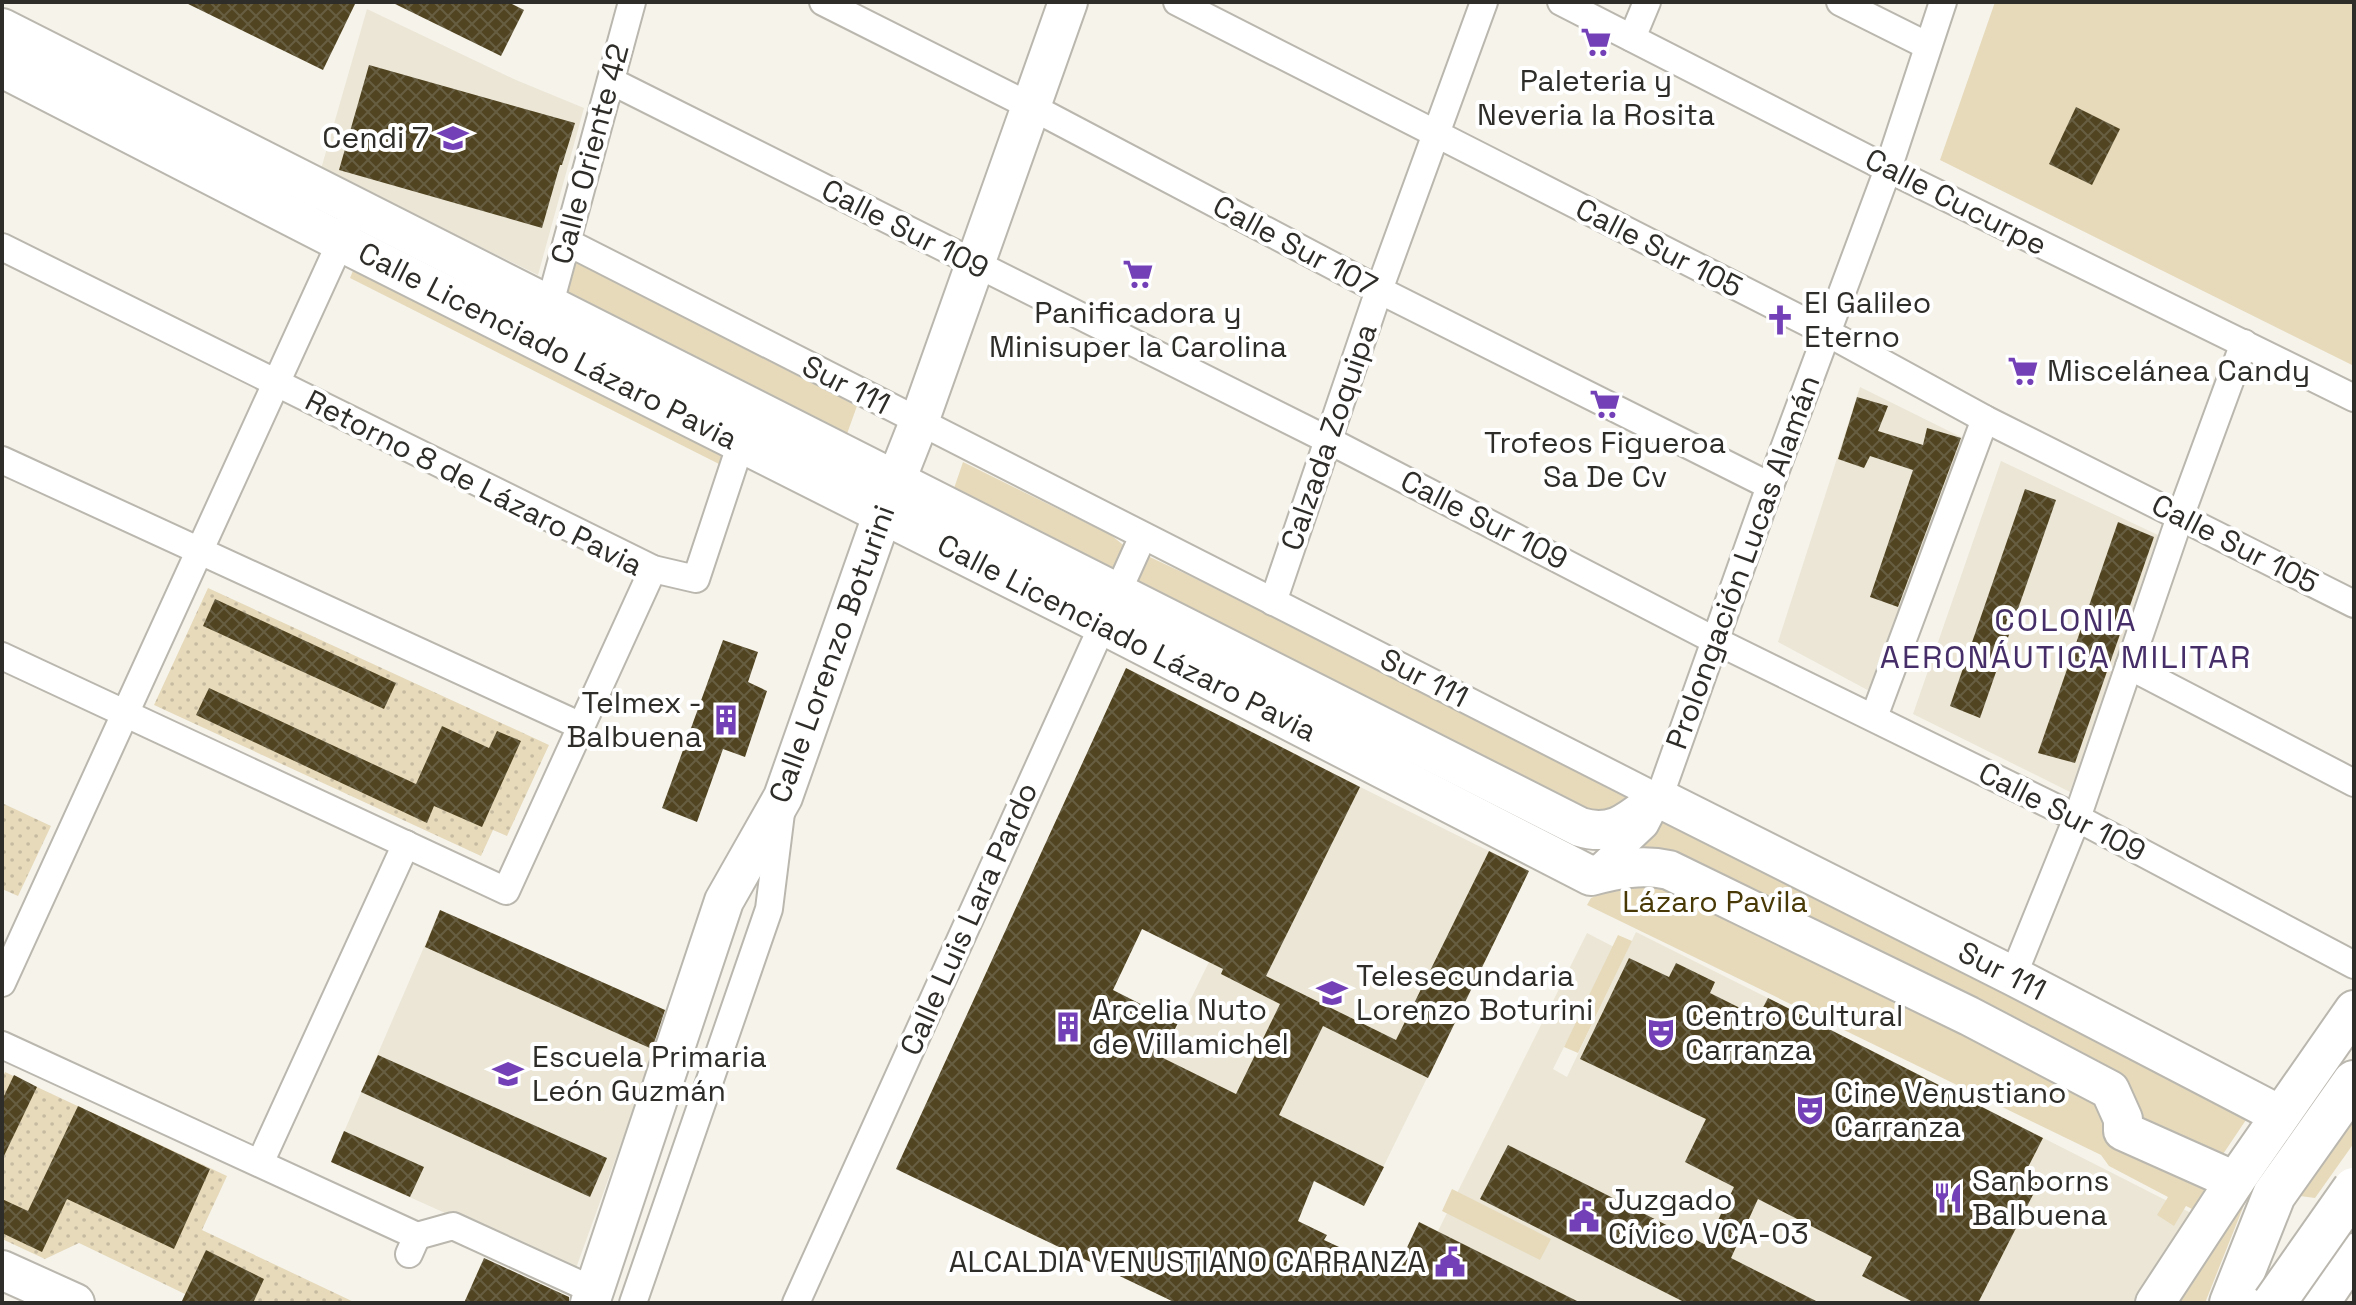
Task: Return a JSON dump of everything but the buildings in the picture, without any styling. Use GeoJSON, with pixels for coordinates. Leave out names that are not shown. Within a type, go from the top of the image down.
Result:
{"type":"FeatureCollection","features":[{"type":"Feature","properties":{"kind":"main road"},"geometry":{"type":"LineString","coordinates":[[2231,1303],[2274,1195],[2334,1081],[2354,1051]]}},
{"type":"Feature","properties":{"kind":"main road"},"geometry":{"type":"LineString","coordinates":[[2274,1195],[2354,1082]]}},
{"type":"Feature","properties":{"kind":"main road"},"geometry":{"type":"LineString","coordinates":[[2274,1303],[2354,1189]]}},
{"type":"Feature","properties":{"kind":"main road"},"geometry":{"type":"LineString","coordinates":[[2250,1303],[2313,1218],[2326,1211],[2342,1212],[2354,1218]]}},
{"type":"Feature","properties":{"kind":"street","name":"Calle Oriente 42"},"geometry":{"type":"LineString","coordinates":[[549,307],[632,2]]}},
{"type":"Feature","properties":{"kind":"street","name":"Calle Sur 107"},"geometry":{"type":"LineString","coordinates":[[823,2],[1030,106],[1379,290],[1770,486]]}},
{"type":"Feature","properties":{"kind":"street","name":"Calle Lorenzo Boturini"},"geometry":{"type":"LineString","coordinates":[[600,1299],[724,901],[783,797],[1068,2]]}},
{"type":"Feature","properties":{"kind":"street","name":"Calle Sur 105"},"geometry":{"type":"LineString","coordinates":[[1177,2],[1826,332],[1985,419],[2354,604]]}},
{"type":"Feature","properties":{"kind":"street","name":"Calzada Zoquipa"},"geometry":{"type":"LineString","coordinates":[[1273,602],[1379,290],[1484,2]]}},
{"type":"Feature","properties":{"kind":"street","name":"Calle Cucurpe"},"geometry":{"type":"LineString","coordinates":[[1561,2],[1888,169],[2354,398]]}},
{"type":"Feature","properties":{"kind":"street"},"geometry":{"type":"LineString","coordinates":[[1632,38],[1647,2]]}},
{"type":"Feature","properties":{"kind":"street"},"geometry":{"type":"LineString","coordinates":[[1840,2],[1928,46]]}},
{"type":"Feature","properties":{"kind":"street","name":"Prolongación Lucas Alamán"},"geometry":{"type":"LineString","coordinates":[[1591,876],[1645,825],[1659,798],[1826,332],[1888,169],[1943,2]]}},
{"type":"Feature","properties":{"kind":"street","name":"Calle Licenciado Lázaro Pavia"},"geometry":{"type":"LineString","coordinates":[[2,28],[357,206],[549,307],[889,497],[1110,609],[1580,827],[1596,832],[1610,831],[1659,798]]}},
{"type":"Feature","properties":{"kind":"street","name":"Calle Licenciado Lázaro Pavia"},"geometry":{"type":"LineString","coordinates":[[2,68],[741,443],[889,497]]}},
{"type":"Feature","properties":{"kind":"street","name":"Calle Sur 109"},"geometry":{"type":"LineString","coordinates":[[611,81],[1328,440],[1716,641],[2077,818],[2354,965]]}},
{"type":"Feature","properties":{"kind":"street","name":"Retorno 8 de Lázaro Pavia"},"geometry":{"type":"LineString","coordinates":[[2,983],[357,206]]}},
{"type":"Feature","properties":{"kind":"street","name":"Sur 111"},"geometry":{"type":"LineString","coordinates":[[567,242],[2013,976],[2280,1115]]}},
{"type":"Feature","properties":{"kind":"street","name":"Retorno 8 de Lázaro Pavia"},"geometry":{"type":"LineString","coordinates":[[2,247],[653,569],[506,891],[406,844]]}},
{"type":"Feature","properties":{"kind":"street"},"geometry":{"type":"LineString","coordinates":[[2013,976],[2077,818],[2180,517],[2244,343]]}},
{"type":"Feature","properties":{"kind":"street"},"geometry":{"type":"LineString","coordinates":[[1874,717],[1985,419]]}},
{"type":"Feature","properties":{"kind":"street"},"geometry":{"type":"LineString","coordinates":[[653,569],[696,579],[741,443]]}},
{"type":"Feature","properties":{"kind":"street"},"geometry":{"type":"LineString","coordinates":[[2,460],[581,726]]}},
{"type":"Feature","properties":{"kind":"street","name":"Calle Luis Lara Pardo"},"geometry":{"type":"LineString","coordinates":[[796,1303],[1143,536]]}},
{"type":"Feature","properties":{"kind":"street","name":"Calle Licenciado Lázaro Pavia"},"geometry":{"type":"LineString","coordinates":[[1110,609],[1591,876]]}},
{"type":"Feature","properties":{"kind":"street"},"geometry":{"type":"LineString","coordinates":[[2,656],[406,844],[260,1163]]}},
{"type":"Feature","properties":{"kind":"street"},"geometry":{"type":"LineString","coordinates":[[2129,666],[2354,783]]}},
{"type":"Feature","properties":{"kind":"street"},"geometry":{"type":"LineString","coordinates":[[2,1045],[260,1163],[413,1245],[453,1226],[600,1299],[687,1090],[783,797]]}},
{"type":"Feature","properties":{"kind":"street"},"geometry":{"type":"LineString","coordinates":[[633,1303],[769,909],[783,797]]}},
{"type":"Feature","properties":{"kind":"street"},"geometry":{"type":"LineString","coordinates":[[1591,876],[1617,869],[1648,866],[1669,870],[1969,1016],[2110,1090],[2123,1119],[2123,1131],[2235,1181]]}},
{"type":"Feature","properties":{"kind":"street"},"geometry":{"type":"LineString","coordinates":[[2155,1303],[2354,1010]]}},
{"type":"Feature","properties":{"kind":"street"},"geometry":{"type":"LineString","coordinates":[[2320,1303],[2354,1254]]}},
{"type":"Feature","properties":{"kind":"street"},"geometry":{"type":"LineString","coordinates":[[2,1270],[75,1303]]}},
{"type":"Feature","properties":{"kind":"shaded area","name":"Cendi 7"},"geometry":{"type":"Polygon","coordinates":[[[367,9],[516,80],[584,108],[538,275],[321,169],[367,9]]]}},
{"type":"Feature","properties":{"kind":"shaded area"},"geometry":{"type":"Polygon","coordinates":[[[1860,387],[1963,438],[1875,694],[1778,642],[1860,387]]]}},
{"type":"Feature","properties":{"kind":"shaded area"},"geometry":{"type":"Polygon","coordinates":[[[2001,461],[2158,535],[2070,792],[1913,714],[2001,461]]]}},
{"type":"Feature","properties":{"kind":"shaded area","name":"Telesecundaria Lorenzo Boturini"},"geometry":{"type":"Polygon","coordinates":[[[1308,761],[1529,871],[1364,1206],[1143,1096],[1308,761]]]}},
{"type":"Feature","properties":{"kind":"shaded area","name":"Escuela Primaria León Guzmán"},"geometry":{"type":"Polygon","coordinates":[[[440,910],[667,1011],[575,1271],[331,1162],[440,910]]]}},
{"type":"Feature","properties":{"kind":"shaded area"},"geometry":{"type":"Polygon","coordinates":[[[1636,932],[2193,1214],[2134,1303],[1402,1303],[1587,933],[1614,947],[1553,1069],[1567,1077],[1636,932]]]}},
{"type":"Feature","properties":{"kind":"green space"},"geometry":{"type":"Polygon","coordinates":[[[1995,2],[2354,2],[2354,366],[1940,160],[1995,2]]]}},
{"type":"Feature","properties":{"kind":"green space"},"geometry":{"type":"Polygon","coordinates":[[[359,256],[732,452],[725,467],[350,278],[359,256]]]}},
{"type":"Feature","properties":{"kind":"green space"},"geometry":{"type":"Polygon","coordinates":[[[573,261],[857,406],[843,445],[562,300],[573,261]]]}},
{"type":"Feature","properties":{"kind":"green space","name":"Lázaro Pavila"},"geometry":{"type":"Polygon","coordinates":[[[963,462],[1111,535],[1122,544],[1695,827],[2248,1117],[2215,1166],[2200,1213],[2186,1206],[2174,1226],[2157,1215],[2168,1197],[2109,1166],[2101,1155],[1587,905],[1591,898],[1670,859],[950,500],[963,462]]]}},
{"type":"Feature","properties":{"kind":"green space"},"geometry":{"type":"Polygon","coordinates":[[[208,588],[549,745],[507,836],[493,830],[481,856],[154,705],[208,588]]]}},
{"type":"Feature","properties":{"kind":"green space"},"geometry":{"type":"Polygon","coordinates":[[[2,803],[51,826],[18,896],[2,889],[2,803]]]}},
{"type":"Feature","properties":{"kind":"green space"},"geometry":{"type":"Polygon","coordinates":[[[1618,935],[1632,941],[1578,1053],[1564,1047],[1618,935]]]}},
{"type":"Feature","properties":{"kind":"green space"},"geometry":{"type":"Polygon","coordinates":[[[5,1072],[227,1176],[202,1230],[356,1303],[219,1303],[185,1294],[79,1243],[45,1259],[2,1239],[2,1078],[5,1072]]]}},
{"type":"Feature","properties":{"kind":"green space"},"geometry":{"type":"Polygon","coordinates":[[[2329,1074],[2246,1200],[2205,1303],[2168,1303],[2329,1074]]]}},
{"type":"Feature","properties":{"kind":"green space"},"geometry":{"type":"Polygon","coordinates":[[[2354,1119],[2354,1143],[2315,1198],[2300,1196],[2354,1119]]]}},
{"type":"Feature","properties":{"kind":"green space"},"geometry":{"type":"Polygon","coordinates":[[[1452,1189],[1551,1239],[1540,1260],[1442,1211],[1452,1189]]]}},
{"type":"Feature","properties":{"kind":"place","name":"Paleteria y Neveria la Rosita"},"geometry":{"type":"Point","coordinates":[1596,42]}},
{"type":"Feature","properties":{"kind":"place","name":"Cendi 7"},"geometry":{"type":"Point","coordinates":[453,138]}},
{"type":"Feature","properties":{"kind":"place","name":"Panificadora y Minisuper la Carolina"},"geometry":{"type":"Point","coordinates":[1138,274]}},
{"type":"Feature","properties":{"kind":"place","name":"El Galileo Eterno"},"geometry":{"type":"Point","coordinates":[1780,320]}},
{"type":"Feature","properties":{"kind":"place","name":"Miscelánea Candy"},"geometry":{"type":"Point","coordinates":[2023,371]}},
{"type":"Feature","properties":{"kind":"place","name":"Trofeos Figueroa Sa De Cv"},"geometry":{"type":"Point","coordinates":[1605,404]}},
{"type":"Feature","properties":{"kind":"place","name":"Telmex - Balbuena"},"geometry":{"type":"Point","coordinates":[726,720]}},
{"type":"Feature","properties":{"kind":"place","name":"Telesecundaria Lorenzo Boturini"},"geometry":{"type":"Point","coordinates":[1332,993]}},
{"type":"Feature","properties":{"kind":"place","name":"Arcelia Nuto de Villamichel"},"geometry":{"type":"Point","coordinates":[1068,1027]}},
{"type":"Feature","properties":{"kind":"place","name":"Centro Cultural Carranza"},"geometry":{"type":"Point","coordinates":[1661,1033]}},
{"type":"Feature","properties":{"kind":"place","name":"Escuela Primaria León Guzmán"},"geometry":{"type":"Point","coordinates":[508,1074]}},
{"type":"Feature","properties":{"kind":"place","name":"Cine Venustiano Carranza"},"geometry":{"type":"Point","coordinates":[1810,1110]}},
{"type":"Feature","properties":{"kind":"place","name":"Sanborns Balbuena"},"geometry":{"type":"Point","coordinates":[1948,1198]}},
{"type":"Feature","properties":{"kind":"place","name":"Juzgado Cívico VCA-03"},"geometry":{"type":"Point","coordinates":[1584,1217]}},
{"type":"Feature","properties":{"kind":"place","name":"ALCALDIA VENUSTIANO CARRANZA"},"geometry":{"type":"Point","coordinates":[1450,1262]}},
{"type":"Feature","properties":{"kind":"district","name":"COLONIA AERONÁUTICA MILITAR"},"geometry":{"type":"Point","coordinates":[2066,638]}}]}
